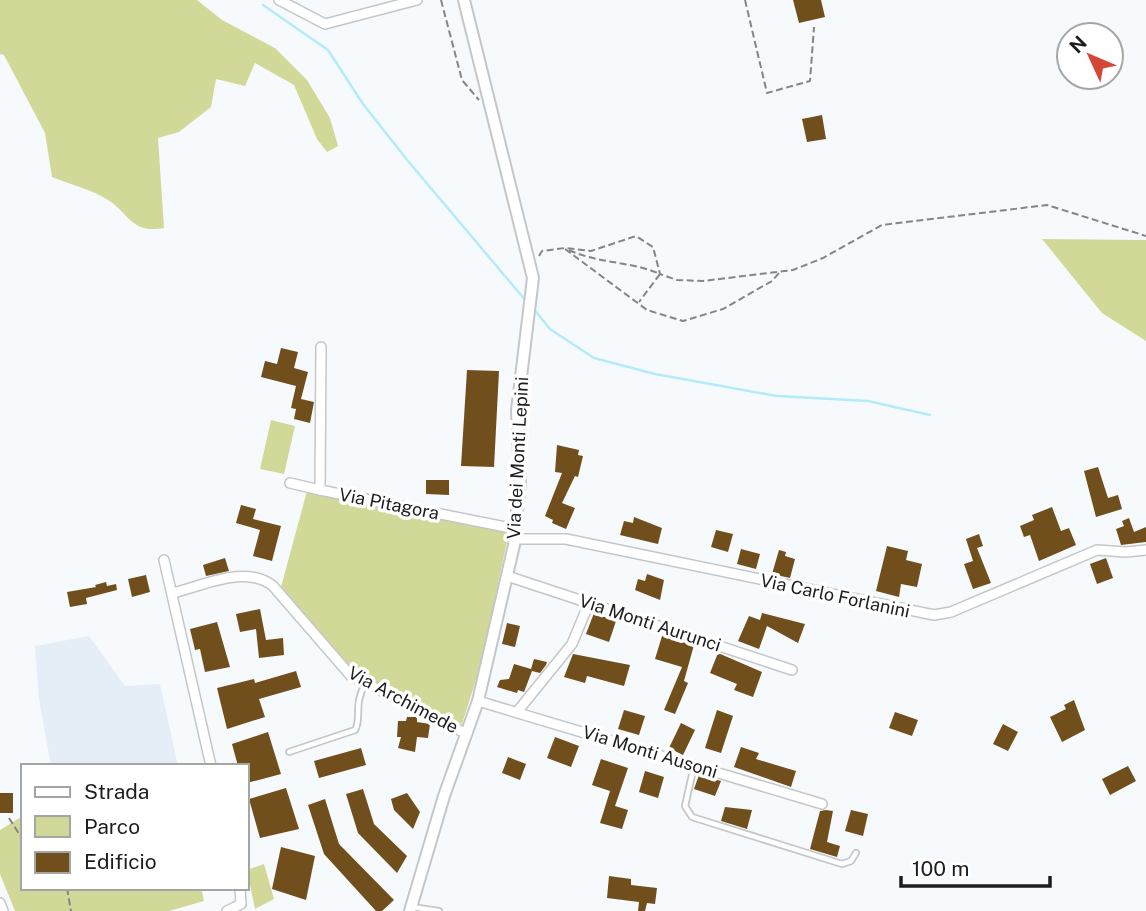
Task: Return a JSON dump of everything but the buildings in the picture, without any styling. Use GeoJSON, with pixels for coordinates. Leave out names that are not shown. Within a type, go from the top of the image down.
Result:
{"type":"FeatureCollection","features":[{"type":"Feature","properties":{"kind":"street"},"geometry":{"type":"LineString","coordinates":[[279,0],[325,24],[417,0]]}},
{"type":"Feature","properties":{"kind":"street","name":"Via dei Monti Lepini"},"geometry":{"type":"LineString","coordinates":[[410,909],[478,701],[516,534],[520,479],[516,423],[530,305],[531,268],[464,0]]}},
{"type":"Feature","properties":{"kind":"street","name":"Via Pitagora"},"geometry":{"type":"LineString","coordinates":[[321,347],[320,490],[516,534]]}},
{"type":"Feature","properties":{"kind":"street"},"geometry":{"type":"LineString","coordinates":[[290,483],[320,490]]}},
{"type":"Feature","properties":{"kind":"street","name":"Via Carlo Forlanini"},"geometry":{"type":"LineString","coordinates":[[516,534],[566,539],[929,615],[951,612],[1097,550],[1146,550]]}},
{"type":"Feature","properties":{"kind":"street"},"geometry":{"type":"LineString","coordinates":[[164,560],[211,764]]}},
{"type":"Feature","properties":{"kind":"street","name":"Via Archimede"},"geometry":{"type":"LineString","coordinates":[[172,593],[244,575],[262,579],[274,588],[342,668],[365,684],[467,734]]}},
{"type":"Feature","properties":{"kind":"street","name":"Via Monti Aurunci"},"geometry":{"type":"LineString","coordinates":[[507,576],[792,670]]}},
{"type":"Feature","properties":{"kind":"street"},"geometry":{"type":"LineString","coordinates":[[517,712],[569,650],[590,603]]}},
{"type":"Feature","properties":{"kind":"street","name":"Via Monti Ausoni"},"geometry":{"type":"LineString","coordinates":[[478,701],[822,804]]}},
{"type":"Feature","properties":{"kind":"street"},"geometry":{"type":"LineString","coordinates":[[227,911],[241,904],[240,890]]}},
{"type":"Feature","properties":{"kind":"street"},"geometry":{"type":"LineString","coordinates":[[0,904],[3,911]]}},
{"type":"Feature","properties":{"kind":"lane"},"geometry":{"type":"LineString","coordinates":[[289,752],[355,730],[359,722],[357,700],[365,684]]}},
{"type":"Feature","properties":{"kind":"lane"},"geometry":{"type":"LineString","coordinates":[[694,765],[685,806],[692,817],[842,864],[851,861],[856,853]]}},
{"type":"Feature","properties":{"kind":"lane"},"geometry":{"type":"LineString","coordinates":[[410,909],[439,911]]}},
{"type":"Feature","properties":{"kind":"path"},"geometry":{"type":"LineString","coordinates":[[441,0],[462,80],[475,99],[490,104]]}},
{"type":"Feature","properties":{"kind":"path"},"geometry":{"type":"LineString","coordinates":[[745,0],[767,93],[810,81],[814,27]]}},
{"type":"Feature","properties":{"kind":"path"},"geometry":{"type":"LineString","coordinates":[[565,248],[585,258],[641,266],[677,280],[703,281],[793,270],[823,258],[882,225],[1047,205],[1146,236]]}},
{"type":"Feature","properties":{"kind":"path"},"geometry":{"type":"LineString","coordinates":[[531,268],[542,251],[565,248],[591,251],[636,236],[653,247],[660,274]]}},
{"type":"Feature","properties":{"kind":"path"},"geometry":{"type":"LineString","coordinates":[[565,248],[638,304],[683,321],[723,309],[772,281],[780,272]]}},
{"type":"Feature","properties":{"kind":"path"},"geometry":{"type":"LineString","coordinates":[[638,304],[660,274]]}},
{"type":"Feature","properties":{"kind":"path"},"geometry":{"type":"LineString","coordinates":[[9,818],[21,837]]}},
{"type":"Feature","properties":{"kind":"path"},"geometry":{"type":"LineString","coordinates":[[67,890],[71,911]]}},
{"type":"Feature","properties":{"kind":"shaded area"},"geometry":{"type":"Polygon","coordinates":[[[89,636],[125,686],[160,684],[178,764],[51,764],[39,699],[35,646],[89,636]]]}},
{"type":"Feature","properties":{"kind":"green space"},"geometry":{"type":"Polygon","coordinates":[[[0,0],[197,0],[222,20],[275,48],[307,80],[330,118],[338,146],[327,152],[317,139],[294,85],[255,63],[245,86],[216,79],[211,107],[179,132],[158,138],[164,228],[144,228],[132,222],[102,196],[52,177],[45,133],[4,55],[0,54],[0,0]]]}},
{"type":"Feature","properties":{"kind":"green space"},"geometry":{"type":"Polygon","coordinates":[[[1042,239],[1146,240],[1146,341],[1102,313],[1042,239]]]}},
{"type":"Feature","properties":{"kind":"green space"},"geometry":{"type":"Polygon","coordinates":[[[271,420],[295,426],[284,474],[260,469],[271,420]]]}},
{"type":"Feature","properties":{"kind":"green space"},"geometry":{"type":"Polygon","coordinates":[[[307,491],[509,532],[481,664],[462,724],[359,676],[335,652],[281,587],[307,491]]]}},
{"type":"Feature","properties":{"kind":"green space"},"geometry":{"type":"Polygon","coordinates":[[[21,817],[21,890],[201,890],[204,901],[169,911],[15,911],[0,874],[0,830],[21,817]]]}},
{"type":"Feature","properties":{"kind":"green space"},"geometry":{"type":"Polygon","coordinates":[[[264,864],[274,899],[255,909],[248,875],[248,870],[264,864]]]}},
{"type":"Feature","properties":{"kind":"waterway"},"geometry":{"type":"LineString","coordinates":[[263,5],[328,50],[363,104],[526,301]]}},
{"type":"Feature","properties":{"kind":"waterway"},"geometry":{"type":"LineString","coordinates":[[533,308],[550,329],[594,358],[655,374],[777,396],[868,401],[930,415]]}}]}
